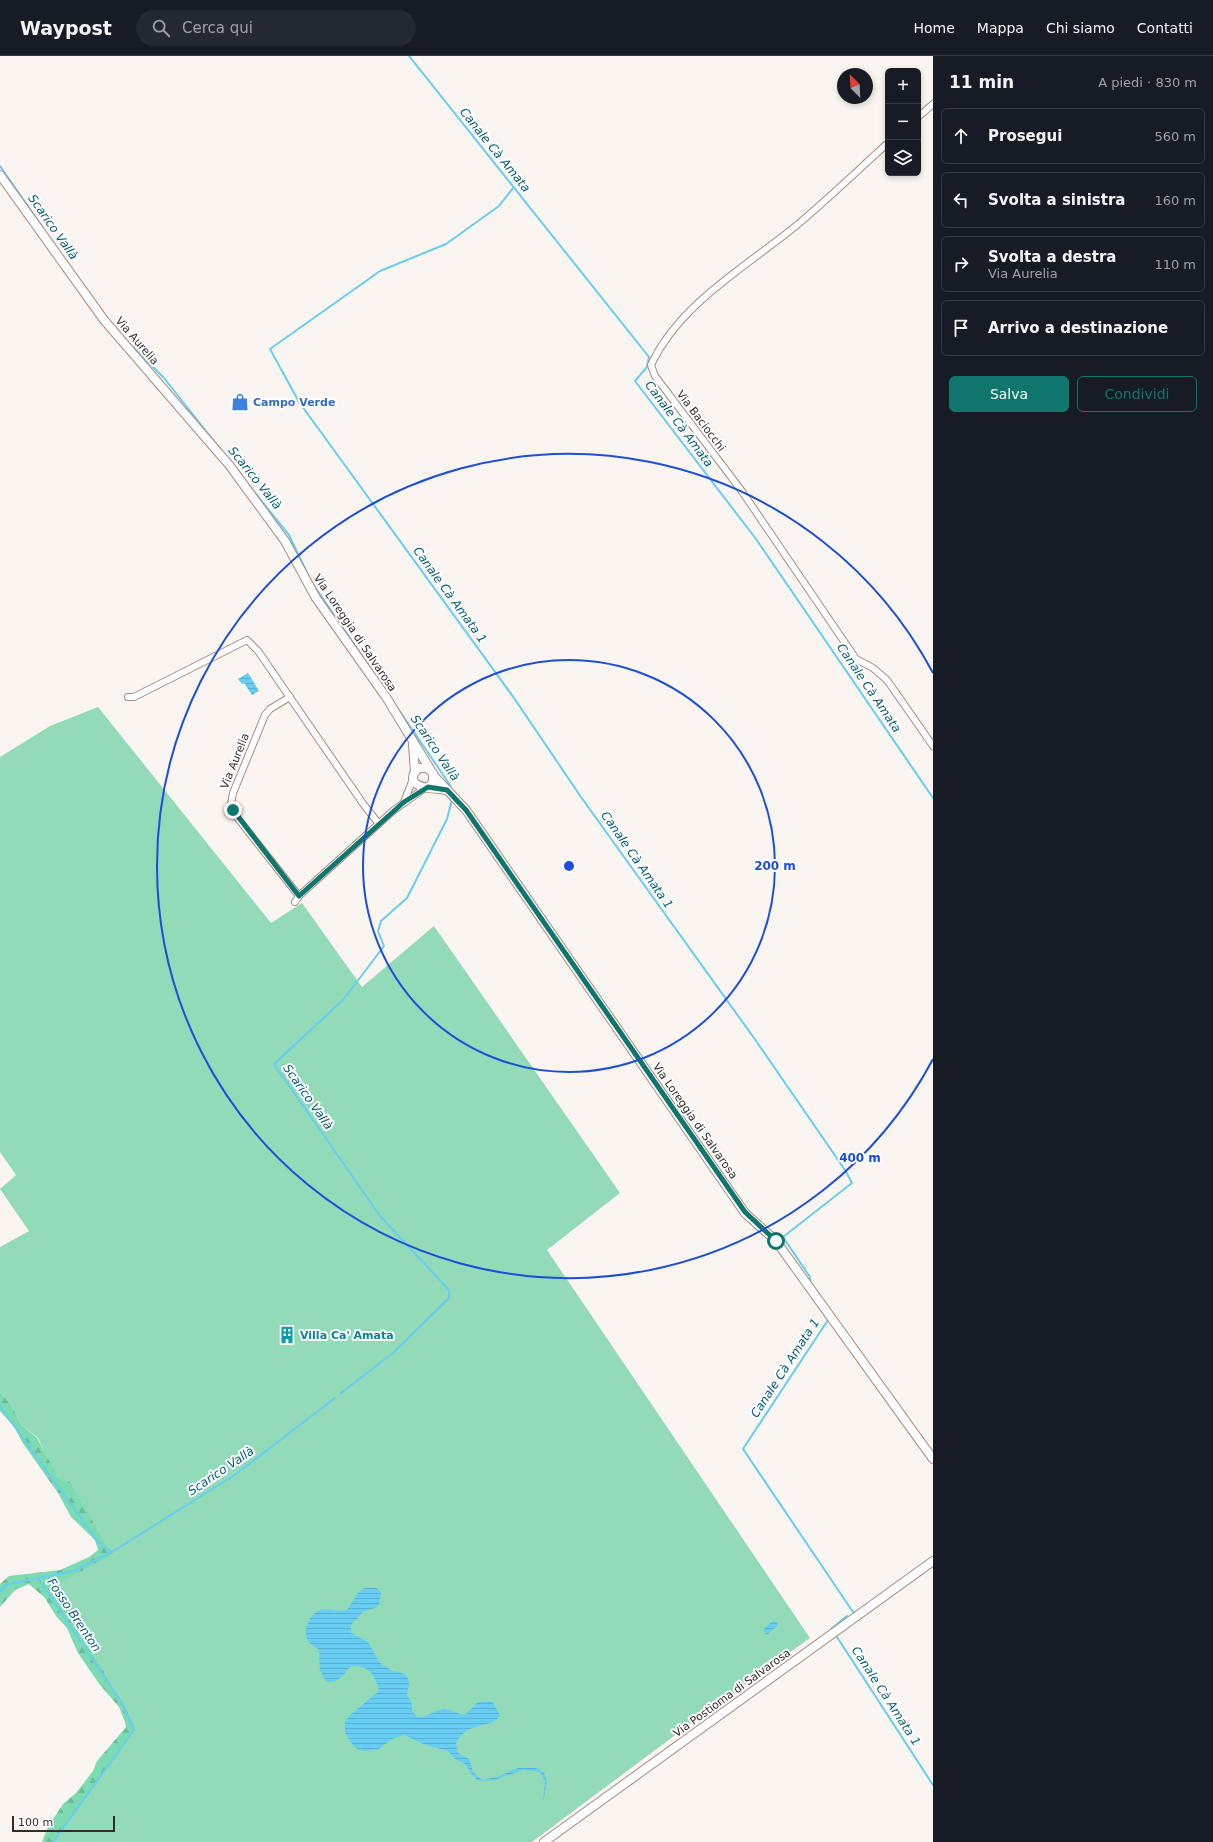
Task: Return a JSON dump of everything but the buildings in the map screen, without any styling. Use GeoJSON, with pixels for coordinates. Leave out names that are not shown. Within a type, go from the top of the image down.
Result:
{"type":"FeatureCollection","features":[{"type":"Feature","properties":{"kind":"street"},"geometry":{"type":"LineString","coordinates":[[921,114],[933,104]]}},
{"type":"Feature","properties":{"kind":"street","name":"Via Baciocchi"},"geometry":{"type":"LineString","coordinates":[[885,146],[797,224],[693,308],[676,326],[658,349],[651,365],[655,376],[741,490],[856,659],[873,668],[887,680],[933,746]]}},
{"type":"Feature","properties":{"kind":"street","name":"Via Aurelia"},"geometry":{"type":"LineString","coordinates":[[0,175],[104,320],[230,466],[264,514]]}},
{"type":"Feature","properties":{"kind":"street","name":"Via Loreggia di Salvarosa"},"geometry":{"type":"LineString","coordinates":[[264,514],[285,542],[316,598],[386,697],[413,744],[432,772],[450,794],[466,810],[745,1212],[776,1241],[933,1459]]}},
{"type":"Feature","properties":{"kind":"street"},"geometry":{"type":"LineString","coordinates":[[128,697],[134,697],[245,640],[256,649],[364,805],[379,824],[404,802],[433,782],[432,772],[423,767],[414,776],[404,802]]}},
{"type":"Feature","properties":{"kind":"street","name":"Via Aurelia"},"geometry":{"type":"LineString","coordinates":[[290,697],[270,709],[265,715],[234,791],[231,804],[236,816],[297,899],[379,824]]}},
{"type":"Feature","properties":{"kind":"street","name":"Via Loreggia di Salvarosa"},"geometry":{"type":"LineString","coordinates":[[413,744],[414,776]]}},
{"type":"Feature","properties":{"kind":"street"},"geometry":{"type":"LineString","coordinates":[[414,776],[419,786],[450,794]]}},
{"type":"Feature","properties":{"kind":"street","name":"Via Postioma di Salvarosa"},"geometry":{"type":"LineString","coordinates":[[544,1842],[933,1561]]}},
{"type":"Feature","properties":{"kind":"green space"},"geometry":{"type":"Polygon","coordinates":[[[98,707],[271,923],[302,903],[362,987],[434,926],[620,1193],[547,1250],[810,1638],[702,1715],[532,1842],[54,1842],[136,1726],[52,1586],[111,1555],[52,1468],[38,1438],[21,1424],[11,1404],[0,1392],[0,1247],[29,1231],[0,1189],[16,1175],[0,1152],[0,757],[50,726],[98,707]]]}},
{"type":"Feature","properties":{"kind":"green space"},"geometry":{"type":"Polygon","coordinates":[[[0,1392],[11,1404],[21,1424],[37,1438],[58,1477],[62,1481],[69,1481],[112,1555],[53,1586],[136,1726],[54,1842],[42,1842],[48,1827],[63,1804],[76,1793],[93,1771],[97,1761],[126,1727],[119,1707],[100,1685],[78,1653],[67,1628],[56,1616],[45,1598],[29,1584],[15,1590],[0,1607],[0,1584],[9,1576],[60,1570],[89,1557],[98,1550],[95,1540],[71,1517],[58,1493],[22,1442],[15,1428],[0,1411],[0,1392]]]}},
{"type":"Feature","properties":{"kind":"water"},"geometry":{"type":"Polygon","coordinates":[[[248,673],[259,691],[252,695],[244,683],[242,684],[238,679],[248,673]]]}},
{"type":"Feature","properties":{"kind":"water"},"geometry":{"type":"Polygon","coordinates":[[[365,1588],[377,1588],[381,1593],[379,1604],[377,1607],[363,1612],[351,1625],[351,1633],[368,1642],[380,1663],[393,1671],[405,1674],[408,1678],[409,1684],[407,1695],[412,1704],[412,1711],[417,1717],[425,1716],[442,1709],[451,1710],[465,1715],[478,1702],[492,1701],[500,1715],[497,1720],[473,1728],[461,1736],[456,1743],[458,1753],[469,1759],[473,1772],[482,1780],[497,1777],[518,1768],[539,1769],[544,1773],[547,1781],[543,1803],[545,1781],[541,1773],[536,1771],[523,1770],[495,1780],[479,1781],[473,1776],[465,1764],[455,1759],[448,1751],[423,1744],[404,1735],[392,1739],[379,1749],[365,1751],[357,1749],[352,1744],[345,1733],[345,1722],[350,1715],[379,1691],[375,1679],[370,1671],[362,1667],[351,1666],[341,1678],[334,1682],[325,1680],[320,1670],[319,1650],[308,1641],[306,1631],[308,1622],[314,1614],[321,1610],[347,1610],[358,1593],[365,1588]]]}},
{"type":"Feature","properties":{"kind":"water"},"geometry":{"type":"Polygon","coordinates":[[[774,1620],[778,1625],[767,1635],[763,1630],[774,1620]]]}},
{"type":"Feature","properties":{"kind":"waterway","name":"Canale Cà Amata"},"geometry":{"type":"LineString","coordinates":[[409,56],[649,357],[647,367],[635,381],[756,539],[933,798]]}},
{"type":"Feature","properties":{"kind":"waterway","name":"Scarico Vallà"},"geometry":{"type":"LineString","coordinates":[[0,166],[45,231]]}},
{"type":"Feature","properties":{"kind":"waterway","name":"Canale Cà Amata 1"},"geometry":{"type":"LineString","coordinates":[[513,188],[499,206],[446,244],[380,271],[270,349],[299,402],[514,698],[581,797],[754,1038],[845,1170],[852,1183],[783,1237],[810,1277],[810,1283]]}},
{"type":"Feature","properties":{"kind":"waterway","name":"Scarico Vallà"},"geometry":{"type":"LineString","coordinates":[[133,347],[164,378],[217,445]]}},
{"type":"Feature","properties":{"kind":"waterway","name":"Scarico Vallà"},"geometry":{"type":"LineString","coordinates":[[247,483],[289,535],[310,579]]}},
{"type":"Feature","properties":{"kind":"waterway","name":"Scarico Vallà"},"geometry":{"type":"LineString","coordinates":[[312,583],[372,670]]}},
{"type":"Feature","properties":{"kind":"waterway","name":"Scarico Vallà"},"geometry":{"type":"LineString","coordinates":[[392,700],[450,785],[452,792]]}},
{"type":"Feature","properties":{"kind":"waterway","name":"Scarico Vallà"},"geometry":{"type":"LineString","coordinates":[[341,1393],[393,1353],[449,1298],[449,1290],[380,1216],[274,1064],[344,999],[384,946],[378,931],[381,921],[407,898],[447,819],[452,800]]}},
{"type":"Feature","properties":{"kind":"waterway","name":"Canale Cà Amata 1"},"geometry":{"type":"LineString","coordinates":[[810,1294],[828,1320],[743,1449],[853,1612]]}},
{"type":"Feature","properties":{"kind":"waterway","name":"Scarico Vallà"},"geometry":{"type":"LineString","coordinates":[[112,1552],[236,1474],[335,1398]]}},
{"type":"Feature","properties":{"kind":"waterway","name":"Fosso Brenton"},"geometry":{"type":"LineString","coordinates":[[0,1406],[98,1542],[112,1552],[74,1571],[38,1578],[122,1703],[134,1730],[53,1842]]}},
{"type":"Feature","properties":{"kind":"waterway"},"geometry":{"type":"LineString","coordinates":[[0,1592],[6,1585],[38,1578]]}},
{"type":"Feature","properties":{"kind":"waterway","name":"Canale Cà Amata 1"},"geometry":{"type":"LineString","coordinates":[[831,1629],[847,1616]]}},
{"type":"Feature","properties":{"kind":"waterway","name":"Canale Cà Amata 1"},"geometry":{"type":"LineString","coordinates":[[837,1637],[933,1785]]}},
{"type":"Feature","properties":{"kind":"place","name":"Campo Verde"},"geometry":{"type":"Point","coordinates":[240,402]}},
{"type":"Feature","properties":{"kind":"place","name":"Villa Ca' Amata"},"geometry":{"type":"Point","coordinates":[287,1335]}},
{"type":"Feature","properties":{"kind":"route"},"geometry":{"type":"LineString","coordinates":[[233,810],[251,836],[299,896],[404,802],[428,787],[447,790],[466,810],[745,1212],[776,1241]]}}]}
